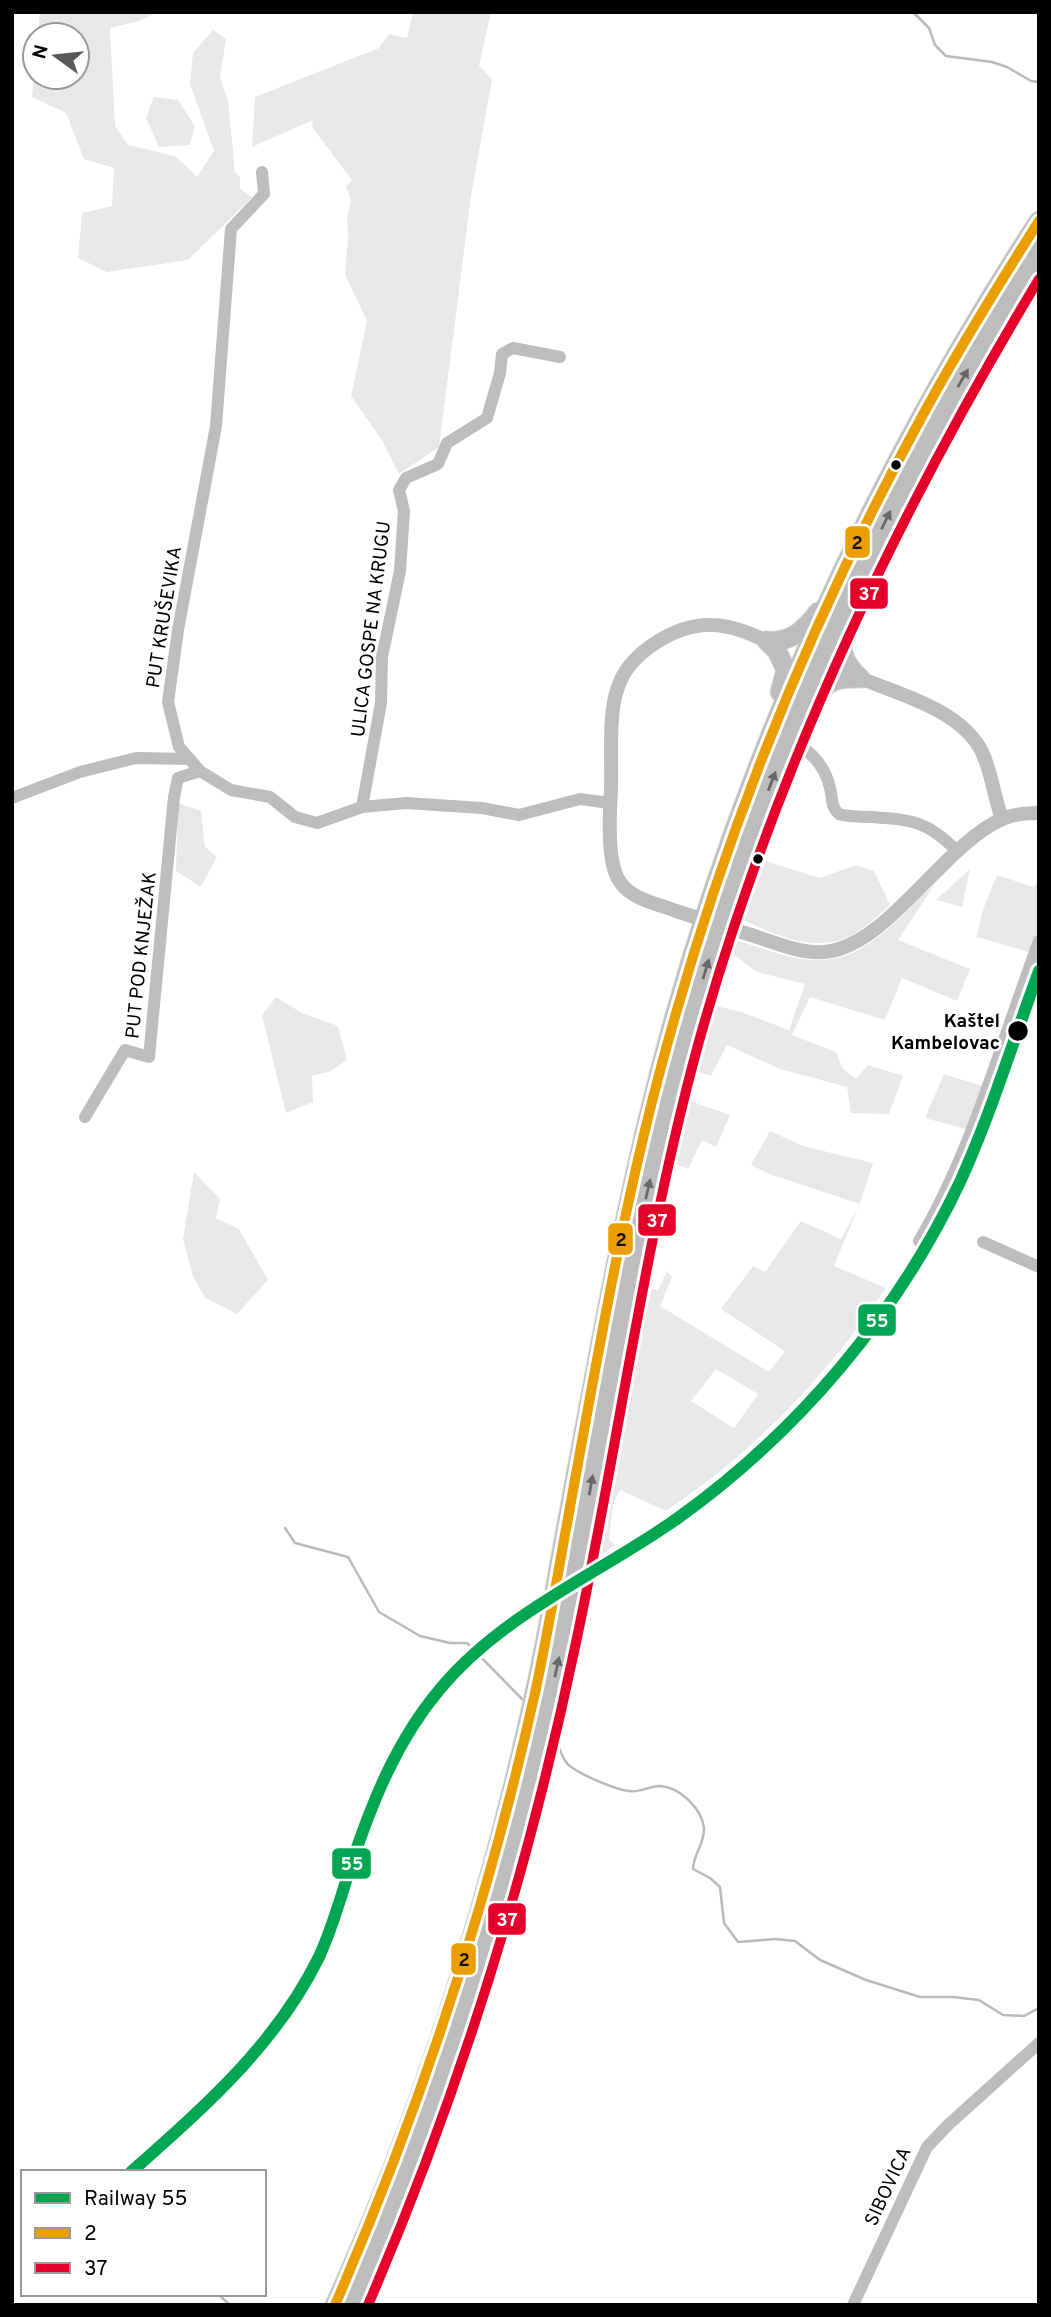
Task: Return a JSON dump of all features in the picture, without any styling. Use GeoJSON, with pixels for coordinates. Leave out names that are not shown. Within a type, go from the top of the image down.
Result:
{"type":"FeatureCollection","features":[{"type":"Feature","properties":{"kind":"main road"},"geometry":{"type":"LineString","coordinates":[[353,2305],[415,2156],[458,2035],[500,1900],[571,1552],[673,1087],[732,891],[840,598],[886,484],[943,378],[1005,272],[1039,221]]}},
{"type":"Feature","properties":{"kind":"main road"},"geometry":{"type":"LineString","coordinates":[[571,1552],[614,1270],[636,1165],[661,1066],[714,891],[744,805],[778,722],[840,598],[929,438],[1039,251]]}},
{"type":"Feature","properties":{"kind":"main road"},"geometry":{"type":"LineString","coordinates":[[767,641],[785,640],[803,630],[840,598]]}},
{"type":"Feature","properties":{"kind":"main road"},"geometry":{"type":"LineString","coordinates":[[840,598],[849,616],[841,639],[841,650],[849,668],[860,678]]}},
{"type":"Feature","properties":{"kind":"main road"},"geometry":{"type":"LineString","coordinates":[[767,641],[777,651],[786,670],[779,694],[778,722]]}},
{"type":"Feature","properties":{"kind":"main road"},"geometry":{"type":"LineString","coordinates":[[797,716],[825,685],[845,678],[860,678]]}},
{"type":"Feature","properties":{"kind":"main road"},"geometry":{"type":"LineString","coordinates":[[335,2305],[373,2217],[439,2042],[528,1759]]}},
{"type":"Feature","properties":{"kind":"street","name":"PUT KRUŠEVIKA"},"geometry":{"type":"LineString","coordinates":[[262,172],[264,194],[231,229],[216,426],[178,630],[169,702],[179,747],[200,771],[231,790],[270,797],[295,817],[317,823],[362,807],[406,803],[482,808],[519,815],[580,799],[610,803]]}},
{"type":"Feature","properties":{"kind":"street","name":"ULICA GOSPE NA KRUGU"},"geometry":{"type":"LineString","coordinates":[[362,807],[381,703],[382,657],[400,571],[404,511],[398,490],[406,478],[438,464],[447,443],[487,418],[500,373],[502,354],[513,348],[560,357]]}},
{"type":"Feature","properties":{"kind":"street"},"geometry":{"type":"LineString","coordinates":[[767,641],[744,631],[710,625],[679,631],[646,648],[618,685],[614,702],[610,803],[612,865],[620,883],[634,895],[751,936],[809,951],[824,952],[851,945],[884,921],[957,850],[1002,819],[1016,814],[1039,813]]}},
{"type":"Feature","properties":{"kind":"street"},"geometry":{"type":"LineString","coordinates":[[860,678],[946,715],[962,726],[974,738],[988,765],[1002,819]]}},
{"type":"Feature","properties":{"kind":"street"},"geometry":{"type":"LineString","coordinates":[[788,739],[802,746],[819,763],[830,788],[833,808],[839,814],[913,821],[939,834],[957,850]]}},
{"type":"Feature","properties":{"kind":"street"},"geometry":{"type":"LineString","coordinates":[[12,798],[80,772],[136,758],[190,759]]}},
{"type":"Feature","properties":{"kind":"street","name":"PUT POD KNJEŽAK"},"geometry":{"type":"LineString","coordinates":[[85,1117],[125,1050],[149,1057],[174,797],[178,778],[200,771]]}},
{"type":"Feature","properties":{"kind":"street"},"geometry":{"type":"LineString","coordinates":[[919,1241],[938,1208],[971,1135],[1039,941]]}},
{"type":"Feature","properties":{"kind":"street"},"geometry":{"type":"LineString","coordinates":[[983,1242],[1039,1267]]}},
{"type":"Feature","properties":{"kind":"street","name":"SIBOVICA"},"geometry":{"type":"LineString","coordinates":[[853,2305],[927,2147],[948,2124],[1039,2043]]}},
{"type":"Feature","properties":{"kind":"shaded area"},"geometry":{"type":"Polygon","coordinates":[[[40,12],[158,12],[139,21],[110,28],[115,126],[128,145],[175,156],[197,177],[214,151],[190,84],[193,53],[213,30],[226,39],[220,77],[228,101],[235,172],[240,177],[240,189],[252,197],[188,260],[107,272],[78,258],[82,213],[112,206],[114,168],[84,159],[66,113],[32,97],[33,91],[91,91],[91,21],[39,21],[40,12]]]}},
{"type":"Feature","properties":{"kind":"shaded area"},"geometry":{"type":"Polygon","coordinates":[[[413,12],[491,12],[479,66],[492,79],[471,196],[439,447],[399,474],[382,440],[351,396],[367,321],[345,274],[347,218],[351,200],[346,186],[352,180],[312,127],[313,120],[252,147],[255,97],[379,48],[389,34],[407,38],[413,12]]]}},
{"type":"Feature","properties":{"kind":"shaded area"},"geometry":{"type":"Polygon","coordinates":[[[154,97],[178,100],[195,126],[190,145],[159,147],[146,118],[154,97]]]}},
{"type":"Feature","properties":{"kind":"shaded area"},"geometry":{"type":"Polygon","coordinates":[[[178,803],[201,811],[205,847],[217,857],[201,887],[176,871],[178,803]]]}},
{"type":"Feature","properties":{"kind":"shaded area"},"geometry":{"type":"Polygon","coordinates":[[[762,860],[820,878],[856,865],[874,871],[890,905],[864,927],[841,940],[810,943],[779,935],[735,916],[762,860]]]}},
{"type":"Feature","properties":{"kind":"shaded area"},"geometry":{"type":"Polygon","coordinates":[[[970,869],[962,907],[936,900],[970,869]]]}},
{"type":"Feature","properties":{"kind":"shaded area"},"geometry":{"type":"Polygon","coordinates":[[[997,875],[1034,887],[1039,879],[1039,934],[1032,953],[977,937],[982,912],[997,875]]]}},
{"type":"Feature","properties":{"kind":"shaded area"},"geometry":{"type":"Polygon","coordinates":[[[935,884],[898,940],[970,969],[957,1001],[902,978],[885,1020],[810,997],[792,1035],[836,1052],[843,1069],[856,1079],[868,1065],[903,1076],[889,1114],[851,1113],[847,1087],[780,1069],[727,1045],[711,1076],[692,1070],[710,1011],[713,1012],[716,1006],[742,1012],[789,1030],[805,984],[757,972],[728,950],[731,943],[739,941],[783,955],[811,960],[848,955],[880,936],[935,884]]]}},
{"type":"Feature","properties":{"kind":"shaded area"},"geometry":{"type":"Polygon","coordinates":[[[276,997],[302,1013],[338,1026],[347,1060],[331,1071],[312,1076],[313,1102],[286,1113],[262,1015],[276,997]]]}},
{"type":"Feature","properties":{"kind":"shaded area"},"geometry":{"type":"Polygon","coordinates":[[[944,1074],[985,1087],[969,1130],[925,1118],[944,1074]]]}},
{"type":"Feature","properties":{"kind":"shaded area"},"geometry":{"type":"Polygon","coordinates":[[[684,1099],[730,1115],[716,1147],[702,1140],[688,1169],[670,1162],[684,1099]]]}},
{"type":"Feature","properties":{"kind":"shaded area"},"geometry":{"type":"Polygon","coordinates":[[[770,1131],[803,1146],[873,1163],[860,1204],[769,1174],[751,1165],[770,1131]]]}},
{"type":"Feature","properties":{"kind":"shaded area"},"geometry":{"type":"Polygon","coordinates":[[[194,1172],[220,1199],[216,1218],[239,1229],[268,1280],[237,1314],[205,1298],[193,1276],[183,1239],[194,1172]]]}},
{"type":"Feature","properties":{"kind":"shaded area"},"geometry":{"type":"Polygon","coordinates":[[[858,1207],[834,1266],[886,1288],[839,1352],[814,1382],[759,1438],[666,1511],[620,1490],[613,1504],[609,1540],[616,1545],[586,1566],[637,1301],[646,1302],[649,1288],[658,1290],[667,1271],[672,1277],[660,1306],[769,1372],[785,1351],[721,1309],[753,1266],[765,1272],[801,1221],[841,1239],[858,1207]],[[716,1369],[691,1401],[734,1428],[758,1394],[716,1369]]]}},
{"type":"Feature","properties":{"kind":"waterway"},"geometry":{"type":"LineString","coordinates":[[913,12],[929,28],[935,45],[946,56],[992,62],[1031,81],[1039,82]]}},
{"type":"Feature","properties":{"kind":"waterway"},"geometry":{"type":"LineString","coordinates":[[285,1528],[295,1543],[348,1557],[379,1612],[420,1636],[450,1643],[467,1643],[524,1701]]}},
{"type":"Feature","properties":{"kind":"waterway"},"geometry":{"type":"LineString","coordinates":[[551,1728],[566,1762],[577,1771],[623,1790],[668,1787],[689,1800],[699,1814],[704,1828],[693,1869],[720,1887],[724,1923],[738,1942],[776,1939],[795,1941],[820,1960],[866,1980],[920,1997],[979,2000],[1003,2015],[1024,2016],[1039,2008]]}},
{"type":"Feature","properties":{"kind":"waterway"},"geometry":{"type":"LineString","coordinates":[[220,2296],[230,2305]]}},
{"type":"Feature","properties":{"kind":"rail line","name":"55"},"geometry":{"type":"LineString","coordinates":[[133,2170],[236,2074],[282,2019],[302,1989],[324,1946],[360,1839],[388,1771],[411,1729],[440,1689],[465,1662],[522,1616],[648,1538],[722,1484],[764,1448],[803,1409],[875,1324],[935,1231],[960,1182],[992,1104],[1039,971]]}},
{"type":"Feature","properties":{"kind":"transit line","name":"2"},"geometry":{"type":"LineString","coordinates":[[335,2305],[424,2080],[474,1927],[496,1849],[539,1674],[608,1304],[645,1129],[710,903],[770,739],[804,658],[878,499],[977,320],[1039,221]]}},
{"type":"Feature","properties":{"kind":"transit line","name":"37"},"geometry":{"type":"LineString","coordinates":[[368,2305],[402,2224],[462,2063],[513,1899],[535,1816],[575,1647],[662,1194],[698,1045],[728,944],[763,845],[842,650],[935,462],[1039,279]]}},
{"type":"Feature","properties":{"kind":"place","name":"Kaštel Kambelovac"},"geometry":{"type":"Point","coordinates":[1018,1031]}}]}
